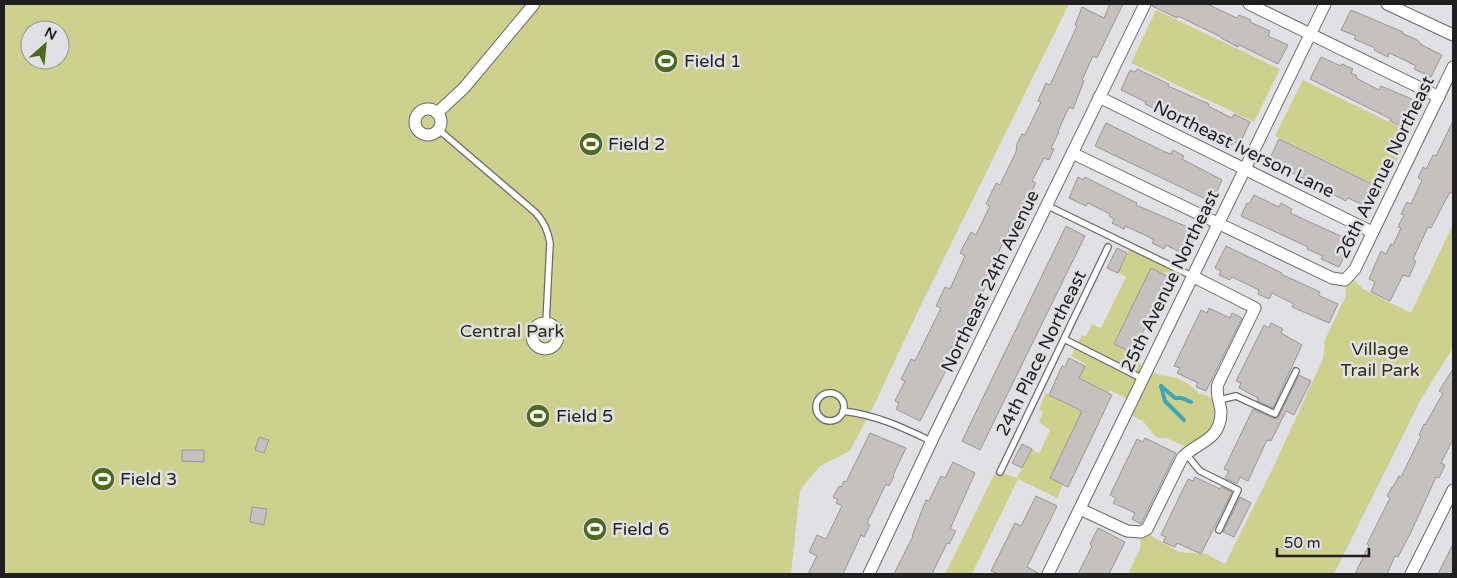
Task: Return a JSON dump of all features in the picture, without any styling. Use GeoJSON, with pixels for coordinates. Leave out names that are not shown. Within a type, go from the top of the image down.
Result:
{"type":"FeatureCollection","features":[{"type":"Feature","properties":{"kind":"street"},"geometry":{"type":"LineString","coordinates":[[437,113],[464,88],[534,4]]}},
{"type":"Feature","properties":{"kind":"street","name":"Northeast 24th Avenue"},"geometry":{"type":"LineString","coordinates":[[869,574],[931,441],[1145,4]]}},
{"type":"Feature","properties":{"kind":"street"},"geometry":{"type":"LineString","coordinates":[[1249,4],[1439,97]]}},
{"type":"Feature","properties":{"kind":"street","name":"25th Avenue Northeast"},"geometry":{"type":"LineString","coordinates":[[1048,574],[1325,4]]}},
{"type":"Feature","properties":{"kind":"street"},"geometry":{"type":"LineString","coordinates":[[1387,4],[1453,35]]}},
{"type":"Feature","properties":{"kind":"street","name":"26th Avenue Northeast"},"geometry":{"type":"LineString","coordinates":[[1218,223],[1332,278],[1344,280],[1355,269],[1453,67]]}},
{"type":"Feature","properties":{"kind":"street","name":"Northeast Iverson Lane"},"geometry":{"type":"LineString","coordinates":[[1100,97],[1372,232]]}},
{"type":"Feature","properties":{"kind":"street"},"geometry":{"type":"LineString","coordinates":[[430,109],[437,113],[441,120],[439,130],[434,134],[426,135],[418,130],[416,122],[418,114],[430,109]]}},
{"type":"Feature","properties":{"kind":"street"},"geometry":{"type":"LineString","coordinates":[[1072,153],[1218,223]]}},
{"type":"Feature","properties":{"kind":"street"},"geometry":{"type":"LineString","coordinates":[[1080,509],[1128,531],[1141,532],[1147,529],[1182,458],[1207,441],[1219,423],[1221,414],[1216,388],[1256,308],[1192,276]]}},
{"type":"Feature","properties":{"kind":"street"},"geometry":{"type":"LineString","coordinates":[[1412,574],[1453,490]]}},
{"type":"Feature","properties":{"kind":"lane"},"geometry":{"type":"LineString","coordinates":[[439,130],[543,221],[548,231],[550,242],[546,323]]}},
{"type":"Feature","properties":{"kind":"lane"},"geometry":{"type":"LineString","coordinates":[[1046,205],[1192,276]]}},
{"type":"Feature","properties":{"kind":"lane","name":"24th Place Northeast"},"geometry":{"type":"LineString","coordinates":[[1000,472],[1108,247]]}},
{"type":"Feature","properties":{"kind":"lane"},"geometry":{"type":"LineString","coordinates":[[1064,339],[1142,379]]}},
{"type":"Feature","properties":{"kind":"lane"},"geometry":{"type":"LineString","coordinates":[[1219,400],[1236,396],[1274,414],[1296,371]]}},
{"type":"Feature","properties":{"kind":"lane"},"geometry":{"type":"LineString","coordinates":[[829,393],[833,394],[841,398],[844,411],[834,420],[824,420],[818,413],[816,404],[821,397],[829,393]]}},
{"type":"Feature","properties":{"kind":"lane"},"geometry":{"type":"LineString","coordinates":[[844,411],[869,415],[893,422],[931,441]]}},
{"type":"Feature","properties":{"kind":"lane"},"geometry":{"type":"LineString","coordinates":[[1186,454],[1200,471],[1238,490],[1219,530]]}},
{"type":"Feature","properties":{"kind":"green space","name":"Central Park"},"geometry":{"type":"Polygon","coordinates":[[[4,4],[1069,4],[850,451],[820,466],[800,490],[791,574],[4,574],[4,4]]]}},
{"type":"Feature","properties":{"kind":"green space"},"geometry":{"type":"Polygon","coordinates":[[[1156,10],[1280,69],[1254,122],[1131,63],[1156,10]]]}},
{"type":"Feature","properties":{"kind":"green space"},"geometry":{"type":"Polygon","coordinates":[[[1303,80],[1410,132],[1383,189],[1275,136],[1303,80]]]}},
{"type":"Feature","properties":{"kind":"green space","name":"Village Trail Park"},"geometry":{"type":"Polygon","coordinates":[[[1453,224],[1453,348],[1421,399],[1334,574],[1128,574],[1140,549],[1141,532],[1147,529],[1153,537],[1179,552],[1207,554],[1225,564],[1271,472],[1323,359],[1325,340],[1346,295],[1345,280],[1350,276],[1363,289],[1411,313],[1453,224]]]}},
{"type":"Feature","properties":{"kind":"green space"},"geometry":{"type":"Polygon","coordinates":[[[1131,246],[1174,267],[1171,274],[1166,272],[1114,344],[1128,351],[1127,354],[1140,360],[1138,363],[1159,375],[1177,378],[1187,383],[1200,394],[1206,395],[1220,403],[1219,423],[1194,450],[1166,438],[1158,438],[1143,421],[1126,413],[1131,401],[1110,390],[1108,393],[1094,386],[1050,478],[1063,485],[1057,498],[1018,479],[972,574],[945,574],[996,471],[1017,478],[1032,449],[1039,454],[1050,430],[1039,422],[1043,412],[1039,409],[1046,393],[1067,403],[1086,364],[1071,356],[1082,335],[1086,336],[1092,324],[1101,328],[1126,277],[1118,273],[1131,246]]]}},
{"type":"Feature","properties":{"kind":"building"},"geometry":{"type":"Polygon","coordinates":[[[1110,4],[1123,4],[1097,58],[1093,56],[1082,80],[1084,81],[1073,109],[1069,107],[1058,131],[1051,148],[1054,149],[1049,160],[1044,158],[1032,181],[1036,183],[1028,198],[1030,199],[1024,210],[1020,208],[996,257],[1001,260],[996,271],[993,269],[975,310],[972,308],[951,349],[956,351],[920,421],[896,409],[899,403],[895,401],[905,381],[901,379],[911,359],[915,361],[941,308],[936,306],[945,287],[950,289],[965,256],[960,253],[971,232],[976,235],[990,206],[986,204],[996,183],[1000,185],[1016,152],[1017,144],[1022,134],[1025,135],[1041,102],[1038,101],[1046,83],[1050,85],[1077,26],[1075,25],[1082,7],[1104,18],[1110,4]]]}},
{"type":"Feature","properties":{"kind":"building"},"geometry":{"type":"Polygon","coordinates":[[[1152,4],[1207,4],[1237,18],[1239,15],[1251,20],[1250,22],[1270,31],[1268,36],[1288,45],[1278,64],[1239,45],[1238,47],[1178,16],[1177,18],[1152,6],[1152,4]]]}},
{"type":"Feature","properties":{"kind":"building"},"geometry":{"type":"Polygon","coordinates":[[[1351,10],[1403,32],[1422,45],[1442,55],[1431,77],[1414,69],[1416,66],[1389,53],[1388,57],[1374,50],[1375,48],[1354,39],[1356,36],[1341,30],[1351,10]]]}},
{"type":"Feature","properties":{"kind":"building"},"geometry":{"type":"Polygon","coordinates":[[[1321,57],[1353,69],[1351,73],[1357,76],[1356,78],[1379,90],[1381,86],[1414,100],[1412,104],[1418,107],[1407,129],[1390,121],[1391,119],[1310,79],[1321,57]]]}},
{"type":"Feature","properties":{"kind":"building"},"geometry":{"type":"Polygon","coordinates":[[[1137,69],[1169,84],[1168,86],[1209,104],[1208,106],[1232,118],[1234,114],[1250,122],[1239,145],[1234,142],[1232,145],[1221,140],[1223,137],[1199,126],[1196,130],[1185,125],[1187,121],[1158,107],[1157,110],[1145,104],[1146,102],[1121,90],[1130,70],[1135,72],[1137,69]]]}},
{"type":"Feature","properties":{"kind":"building"},"geometry":{"type":"Polygon","coordinates":[[[1453,121],[1453,194],[1450,192],[1431,228],[1428,227],[1413,259],[1416,261],[1409,277],[1403,275],[1390,301],[1371,292],[1375,282],[1369,279],[1381,251],[1386,254],[1391,244],[1393,245],[1401,228],[1398,227],[1404,215],[1401,214],[1407,202],[1411,204],[1422,180],[1418,178],[1423,167],[1426,169],[1433,155],[1436,156],[1453,121]]]}},
{"type":"Feature","properties":{"kind":"building"},"geometry":{"type":"Polygon","coordinates":[[[1106,123],[1165,152],[1171,154],[1173,150],[1184,156],[1182,159],[1222,180],[1212,202],[1095,146],[1106,123]]]}},
{"type":"Feature","properties":{"kind":"building"},"geometry":{"type":"Polygon","coordinates":[[[1279,139],[1378,187],[1368,207],[1348,198],[1346,201],[1326,191],[1325,193],[1313,188],[1315,184],[1310,181],[1268,162],[1279,139]]]}},
{"type":"Feature","properties":{"kind":"building"},"geometry":{"type":"Polygon","coordinates":[[[1078,177],[1083,180],[1085,177],[1137,203],[1136,205],[1192,229],[1191,232],[1196,234],[1186,255],[1166,245],[1164,249],[1152,243],[1154,240],[1149,237],[1125,226],[1124,229],[1112,223],[1114,219],[1109,216],[1110,214],[1088,203],[1086,206],[1069,198],[1078,177]]]}},
{"type":"Feature","properties":{"kind":"building"},"geometry":{"type":"Polygon","coordinates":[[[1254,195],[1279,207],[1281,203],[1292,209],[1290,213],[1345,238],[1344,241],[1350,244],[1339,267],[1321,259],[1323,256],[1307,249],[1308,247],[1241,216],[1247,203],[1249,204],[1254,195]]]}},
{"type":"Feature","properties":{"kind":"building"},"geometry":{"type":"Polygon","coordinates":[[[1066,226],[1085,236],[980,450],[962,441],[1066,226]]]}},
{"type":"Feature","properties":{"kind":"building"},"geometry":{"type":"Polygon","coordinates":[[[1226,246],[1320,292],[1318,295],[1338,304],[1329,323],[1292,307],[1294,304],[1272,293],[1269,299],[1258,294],[1259,290],[1232,277],[1230,280],[1219,275],[1221,271],[1215,268],[1226,246]]]}},
{"type":"Feature","properties":{"kind":"building"},"geometry":{"type":"Polygon","coordinates":[[[1117,248],[1127,253],[1118,273],[1107,268],[1117,248]]]}},
{"type":"Feature","properties":{"kind":"building"},"geometry":{"type":"Polygon","coordinates":[[[1151,268],[1169,277],[1133,353],[1114,344],[1151,268]]]}},
{"type":"Feature","properties":{"kind":"building"},"geometry":{"type":"Polygon","coordinates":[[[1209,308],[1230,318],[1232,313],[1242,318],[1206,391],[1196,387],[1198,383],[1177,373],[1180,368],[1174,366],[1201,310],[1207,313],[1209,308]]]}},
{"type":"Feature","properties":{"kind":"building"},"geometry":{"type":"Polygon","coordinates":[[[1271,323],[1283,329],[1281,333],[1302,345],[1273,408],[1257,401],[1258,398],[1239,388],[1241,383],[1236,381],[1264,325],[1269,328],[1271,323]]]}},
{"type":"Feature","properties":{"kind":"building"},"geometry":{"type":"Polygon","coordinates":[[[1069,358],[1085,366],[1079,378],[1112,395],[1068,487],[1050,478],[1082,411],[1049,395],[1062,366],[1065,367],[1069,358]]]}},
{"type":"Feature","properties":{"kind":"building"},"geometry":{"type":"Polygon","coordinates":[[[1453,369],[1453,439],[1441,463],[1445,465],[1439,478],[1436,477],[1411,532],[1398,557],[1395,556],[1387,574],[1355,574],[1369,545],[1367,544],[1390,498],[1387,496],[1399,476],[1401,477],[1421,436],[1419,435],[1424,424],[1443,393],[1439,391],[1453,369]]]}},
{"type":"Feature","properties":{"kind":"building"},"geometry":{"type":"Polygon","coordinates":[[[1299,375],[1311,381],[1294,415],[1286,411],[1271,441],[1267,440],[1248,481],[1240,477],[1237,484],[1225,478],[1229,471],[1224,469],[1253,409],[1273,418],[1278,418],[1299,375]]]}},
{"type":"Feature","properties":{"kind":"building"},"geometry":{"type":"Polygon","coordinates":[[[870,433],[906,448],[894,476],[889,486],[886,484],[867,523],[870,525],[864,537],[861,535],[843,574],[808,574],[817,556],[809,552],[817,535],[826,539],[842,506],[836,503],[838,500],[833,497],[839,486],[841,487],[844,481],[846,482],[870,433]]]}},
{"type":"Feature","properties":{"kind":"building"},"geometry":{"type":"Polygon","coordinates":[[[259,437],[269,440],[264,453],[255,450],[259,437]]]}},
{"type":"Feature","properties":{"kind":"building"},"geometry":{"type":"Polygon","coordinates":[[[1145,438],[1176,453],[1141,524],[1132,519],[1135,513],[1113,503],[1116,498],[1110,495],[1137,439],[1143,442],[1145,438]]]}},
{"type":"Feature","properties":{"kind":"building"},"geometry":{"type":"Polygon","coordinates":[[[1022,444],[1032,449],[1022,468],[1012,463],[1022,444]]]}},
{"type":"Feature","properties":{"kind":"building"},"geometry":{"type":"Polygon","coordinates":[[[182,450],[204,450],[204,462],[182,461],[182,450]]]}},
{"type":"Feature","properties":{"kind":"building"},"geometry":{"type":"Polygon","coordinates":[[[953,462],[975,473],[950,529],[956,531],[949,544],[947,543],[932,574],[894,574],[913,536],[926,500],[929,501],[941,476],[945,478],[953,462]]]}},
{"type":"Feature","properties":{"kind":"building"},"geometry":{"type":"Polygon","coordinates":[[[1195,477],[1220,489],[1221,487],[1232,492],[1201,554],[1177,543],[1175,547],[1163,542],[1166,537],[1161,535],[1188,479],[1193,481],[1195,477]]]}},
{"type":"Feature","properties":{"kind":"building"},"geometry":{"type":"Polygon","coordinates":[[[1036,496],[1057,506],[1027,567],[1040,574],[999,574],[991,571],[1015,523],[1021,526],[1036,496]]]}},
{"type":"Feature","properties":{"kind":"building"},"geometry":{"type":"Polygon","coordinates":[[[1240,497],[1251,503],[1234,537],[1223,532],[1240,497]]]}},
{"type":"Feature","properties":{"kind":"building"},"geometry":{"type":"Polygon","coordinates":[[[252,507],[267,509],[264,525],[250,522],[252,507]]]}},
{"type":"Feature","properties":{"kind":"building"},"geometry":{"type":"Polygon","coordinates":[[[1098,528],[1125,542],[1109,574],[1078,574],[1092,546],[1090,544],[1098,528]]]}},
{"type":"Feature","properties":{"kind":"building"},"geometry":{"type":"Polygon","coordinates":[[[1453,544],[1453,574],[1438,574],[1453,544]]]}},
{"type":"Feature","properties":{"kind":"waterway"},"geometry":{"type":"LineString","coordinates":[[1161,386],[1165,401],[1184,420]]}},
{"type":"Feature","properties":{"kind":"waterway"},"geometry":{"type":"LineString","coordinates":[[1161,386],[1175,398],[1182,398],[1191,402]]}},
{"type":"Feature","properties":{"kind":"place","name":"Field 1"},"geometry":{"type":"Point","coordinates":[666,61]}},
{"type":"Feature","properties":{"kind":"place","name":"Field 2"},"geometry":{"type":"Point","coordinates":[591,144]}},
{"type":"Feature","properties":{"kind":"place","name":"Field 5"},"geometry":{"type":"Point","coordinates":[538,416]}},
{"type":"Feature","properties":{"kind":"place","name":"Field 3"},"geometry":{"type":"Point","coordinates":[103,479]}},
{"type":"Feature","properties":{"kind":"place","name":"Field 6"},"geometry":{"type":"Point","coordinates":[595,529]}}]}
